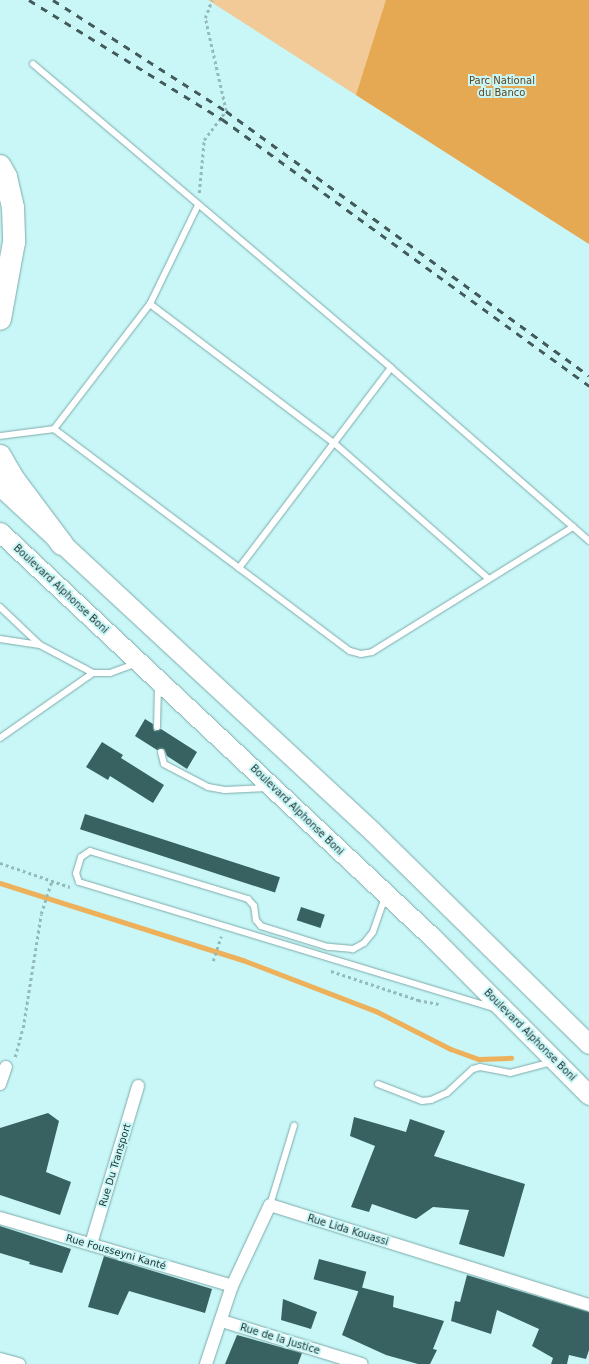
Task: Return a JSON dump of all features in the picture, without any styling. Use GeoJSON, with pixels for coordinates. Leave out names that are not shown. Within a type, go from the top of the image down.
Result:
{"type":"FeatureCollection","features":[{"type":"Feature","properties":{"kind":"highway"},"geometry":{"type":"LineString","coordinates":[[0,166],[6,177],[13,208],[14,242],[0,319]]}},
{"type":"Feature","properties":{"kind":"highway"},"geometry":{"type":"LineString","coordinates":[[0,456],[14,480],[62,544]]}},
{"type":"Feature","properties":{"kind":"main road"},"geometry":{"type":"LineString","coordinates":[[0,486],[372,831],[587,1039]]}},
{"type":"Feature","properties":{"kind":"main road","name":"Boulevard Alphonse Boni"},"geometry":{"type":"LineString","coordinates":[[0,532],[386,894],[558,1061],[589,1094]]}},
{"type":"Feature","properties":{"kind":"street"},"geometry":{"type":"LineString","coordinates":[[0,1084],[6,1067]]}},
{"type":"Feature","properties":{"kind":"street","name":"Rue Du Transport"},"geometry":{"type":"LineString","coordinates":[[91,1244],[138,1086]]}},
{"type":"Feature","properties":{"kind":"street"},"geometry":{"type":"LineString","coordinates":[[206,1364],[222,1321],[232,1286],[270,1206]]}},
{"type":"Feature","properties":{"kind":"street","name":"Rue Lida Kouassi"},"geometry":{"type":"LineString","coordinates":[[270,1206],[589,1305]]}},
{"type":"Feature","properties":{"kind":"street","name":"Rue Fousseyni Kanté"},"geometry":{"type":"LineString","coordinates":[[0,1218],[232,1286]]}},
{"type":"Feature","properties":{"kind":"street","name":"Rue de la Justice"},"geometry":{"type":"LineString","coordinates":[[222,1321],[362,1364]]}},
{"type":"Feature","properties":{"kind":"street"},"geometry":{"type":"LineString","coordinates":[[0,1359],[19,1364]]}},
{"type":"Feature","properties":{"kind":"lane"},"geometry":{"type":"LineString","coordinates":[[33,64],[391,368],[589,541]]}},
{"type":"Feature","properties":{"kind":"lane"},"geometry":{"type":"LineString","coordinates":[[54,429],[150,304],[198,205]]}},
{"type":"Feature","properties":{"kind":"lane"},"geometry":{"type":"LineString","coordinates":[[150,304],[334,443],[489,579]]}},
{"type":"Feature","properties":{"kind":"lane"},"geometry":{"type":"LineString","coordinates":[[239,568],[391,368]]}},
{"type":"Feature","properties":{"kind":"lane"},"geometry":{"type":"LineString","coordinates":[[0,436],[54,429],[350,651],[361,654],[372,652],[573,527]]}},
{"type":"Feature","properties":{"kind":"lane"},"geometry":{"type":"LineString","coordinates":[[0,607],[40,645],[93,673],[110,674],[138,663]]}},
{"type":"Feature","properties":{"kind":"lane"},"geometry":{"type":"LineString","coordinates":[[0,639],[40,645]]}},
{"type":"Feature","properties":{"kind":"lane"},"geometry":{"type":"LineString","coordinates":[[0,738],[93,673]]}},
{"type":"Feature","properties":{"kind":"lane"},"geometry":{"type":"LineString","coordinates":[[157,727],[158,679]]}},
{"type":"Feature","properties":{"kind":"lane"},"geometry":{"type":"LineString","coordinates":[[161,752],[164,764],[208,787],[225,790],[274,788]]}},
{"type":"Feature","properties":{"kind":"lane"},"geometry":{"type":"LineString","coordinates":[[386,894],[373,932],[364,943],[353,949],[328,947],[261,926],[256,920],[254,906],[248,899],[90,851],[80,857],[76,874],[79,882],[507,1012]]}},
{"type":"Feature","properties":{"kind":"lane"},"geometry":{"type":"LineString","coordinates":[[378,1084],[422,1101],[431,1100],[447,1093],[473,1069],[480,1067],[510,1073],[558,1061]]}},
{"type":"Feature","properties":{"kind":"lane"},"geometry":{"type":"LineString","coordinates":[[270,1206],[294,1126]]}},
{"type":"Feature","properties":{"kind":"path"},"geometry":{"type":"LineString","coordinates":[[198,205],[204,140],[226,110],[206,18],[212,0]]}},
{"type":"Feature","properties":{"kind":"path"},"geometry":{"type":"LineString","coordinates":[[6,1067],[17,1054],[41,914],[46,903],[52,881]]}},
{"type":"Feature","properties":{"kind":"path"},"geometry":{"type":"LineString","coordinates":[[213,961],[221,935]]}},
{"type":"Feature","properties":{"kind":"green space","name":"Parc National du Banco"},"geometry":{"type":"Polygon","coordinates":[[[208,0],[589,0],[589,244],[356,95],[208,0]]]}},
{"type":"Feature","properties":{"kind":"green space","name":"Parc National du Banco"},"geometry":{"type":"Polygon","coordinates":[[[386,0],[589,0],[589,244],[356,95],[386,0]]]}},
{"type":"Feature","properties":{"kind":"building"},"geometry":{"type":"Polygon","coordinates":[[[145,719],[153,724],[154,731],[161,729],[197,752],[187,769],[167,756],[164,749],[157,750],[135,736],[145,719]]]}},
{"type":"Feature","properties":{"kind":"building"},"geometry":{"type":"Polygon","coordinates":[[[102,742],[123,755],[121,758],[164,785],[153,803],[110,776],[108,780],[86,767],[102,742]]]}},
{"type":"Feature","properties":{"kind":"building"},"geometry":{"type":"Polygon","coordinates":[[[85,814],[280,877],[275,893],[80,829],[85,814]]]}},
{"type":"Feature","properties":{"kind":"building"},"geometry":{"type":"Polygon","coordinates":[[[301,907],[325,915],[320,928],[297,920],[301,907]]]}},
{"type":"Feature","properties":{"kind":"building"},"geometry":{"type":"Polygon","coordinates":[[[48,1113],[59,1121],[46,1172],[71,1182],[60,1215],[0,1195],[0,1128],[48,1113]]]}},
{"type":"Feature","properties":{"kind":"building"},"geometry":{"type":"Polygon","coordinates":[[[354,1117],[406,1132],[410,1119],[445,1131],[434,1156],[525,1184],[504,1257],[459,1244],[469,1210],[433,1207],[416,1219],[372,1204],[369,1212],[351,1207],[375,1146],[350,1136],[354,1117]]]}},
{"type":"Feature","properties":{"kind":"building"},"geometry":{"type":"Polygon","coordinates":[[[0,1226],[71,1249],[62,1273],[29,1264],[30,1262],[0,1253],[0,1226]]]}},
{"type":"Feature","properties":{"kind":"building"},"geometry":{"type":"Polygon","coordinates":[[[104,1256],[212,1289],[205,1313],[129,1291],[118,1315],[88,1307],[104,1256]]]}},
{"type":"Feature","properties":{"kind":"building"},"geometry":{"type":"Polygon","coordinates":[[[319,1259],[366,1272],[361,1292],[314,1279],[319,1259]]]}},
{"type":"Feature","properties":{"kind":"building"},"geometry":{"type":"Polygon","coordinates":[[[467,1275],[589,1312],[589,1350],[586,1359],[569,1355],[567,1364],[551,1364],[553,1358],[532,1346],[539,1329],[497,1310],[491,1334],[451,1321],[455,1301],[460,1302],[467,1275]]]}},
{"type":"Feature","properties":{"kind":"building"},"geometry":{"type":"Polygon","coordinates":[[[360,1287],[394,1296],[393,1307],[444,1321],[433,1349],[437,1350],[430,1364],[418,1364],[386,1355],[342,1335],[360,1287]]]}},
{"type":"Feature","properties":{"kind":"building"},"geometry":{"type":"Polygon","coordinates":[[[283,1299],[317,1312],[311,1329],[281,1320],[283,1299]]]}},
{"type":"Feature","properties":{"kind":"building"},"geometry":{"type":"Polygon","coordinates":[[[237,1335],[302,1353],[298,1364],[225,1364],[237,1335]]]}},
{"type":"Feature","properties":{"kind":"waterway"},"geometry":{"type":"LineString","coordinates":[[0,883],[243,960],[376,1011],[451,1049],[479,1059],[511,1058]]}},
{"type":"Feature","properties":{"kind":"railway"},"geometry":{"type":"LineString","coordinates":[[29,0],[222,119],[589,386]]}},
{"type":"Feature","properties":{"kind":"railway"},"geometry":{"type":"LineString","coordinates":[[53,0],[226,111],[589,376]]}}]}
